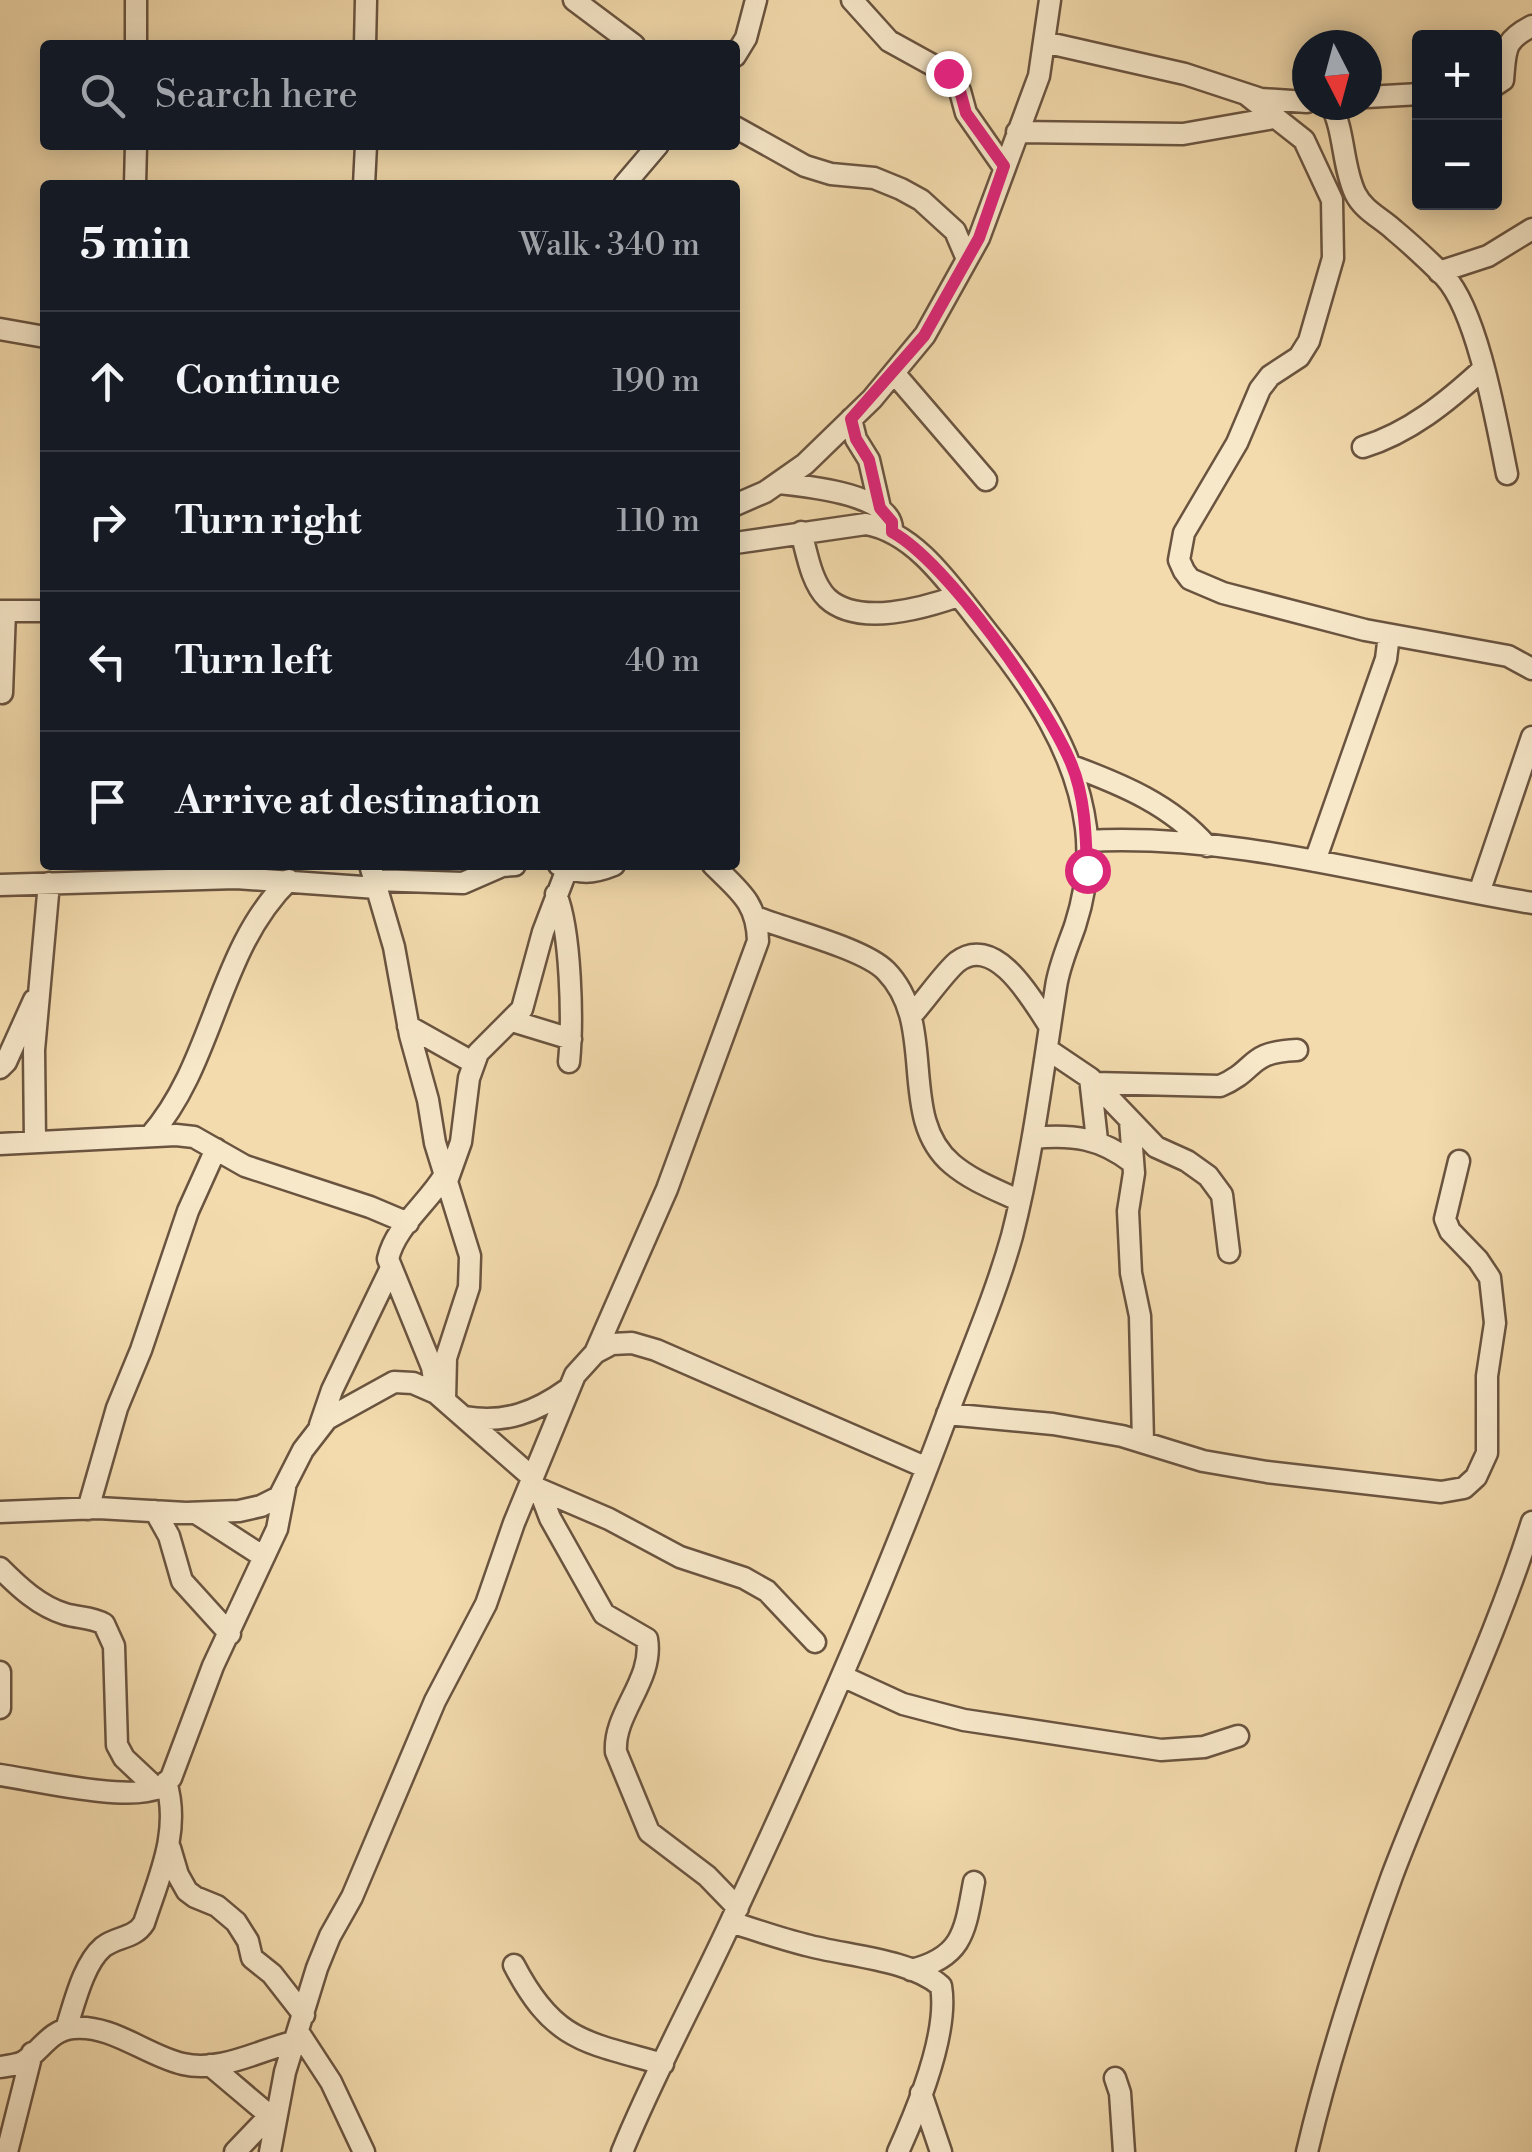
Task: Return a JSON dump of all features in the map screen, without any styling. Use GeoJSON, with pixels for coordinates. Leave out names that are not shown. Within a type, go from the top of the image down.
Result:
{"type":"FeatureCollection","features":[{"type":"Feature","properties":{"kind":"street"},"geometry":{"type":"LineString","coordinates":[[136,0],[136,40]]}},
{"type":"Feature","properties":{"kind":"street"},"geometry":{"type":"LineString","coordinates":[[365,40],[366,0]]}},
{"type":"Feature","properties":{"kind":"street"},"geometry":{"type":"LineString","coordinates":[[574,0],[627,40]]}},
{"type":"Feature","properties":{"kind":"street"},"geometry":{"type":"LineString","coordinates":[[740,48],[756,0]]}},
{"type":"Feature","properties":{"kind":"street"},"geometry":{"type":"LineString","coordinates":[[852,0],[889,41],[948,73],[960,91],[966,113],[1004,166]]}},
{"type":"Feature","properties":{"kind":"street"},"geometry":{"type":"LineString","coordinates":[[740,502],[806,464],[894,373],[924,336],[979,238],[1040,76],[1050,0]]}},
{"type":"Feature","properties":{"kind":"street"},"geometry":{"type":"LineString","coordinates":[[1502,81],[1506,48],[1515,35],[1532,26]]}},
{"type":"Feature","properties":{"kind":"street"},"geometry":{"type":"LineString","coordinates":[[1044,42],[1184,74],[1261,99],[1292,101]]}},
{"type":"Feature","properties":{"kind":"street"},"geometry":{"type":"LineString","coordinates":[[1382,96],[1412,94]]}},
{"type":"Feature","properties":{"kind":"street"},"geometry":{"type":"LineString","coordinates":[[1247,95],[1304,140],[1332,200],[1333,258],[1309,341],[1300,356],[1270,376],[1260,389],[1237,442],[1184,533],[1179,560],[1190,579],[1203,586],[1389,634],[1508,656],[1532,668]]}},
{"type":"Feature","properties":{"kind":"street"},"geometry":{"type":"LineString","coordinates":[[1018,132],[1184,134],[1274,118]]}},
{"type":"Feature","properties":{"kind":"street"},"geometry":{"type":"LineString","coordinates":[[1339,120],[1354,192],[1363,206],[1390,226],[1459,298],[1492,401],[1507,474]]}},
{"type":"Feature","properties":{"kind":"street"},"geometry":{"type":"LineString","coordinates":[[740,130],[806,166],[831,174],[874,178],[911,194],[955,232],[967,259]]}},
{"type":"Feature","properties":{"kind":"street"},"geometry":{"type":"LineString","coordinates":[[135,180],[136,150]]}},
{"type":"Feature","properties":{"kind":"street"},"geometry":{"type":"LineString","coordinates":[[364,180],[366,150]]}},
{"type":"Feature","properties":{"kind":"street"},"geometry":{"type":"LineString","coordinates":[[628,180],[654,150]]}},
{"type":"Feature","properties":{"kind":"street"},"geometry":{"type":"LineString","coordinates":[[1438,272],[1488,256],[1532,229]]}},
{"type":"Feature","properties":{"kind":"street"},"geometry":{"type":"LineString","coordinates":[[0,329],[40,336]]}},
{"type":"Feature","properties":{"kind":"street"},"geometry":{"type":"LineString","coordinates":[[1363,447],[1408,428],[1482,369]]}},
{"type":"Feature","properties":{"kind":"street"},"geometry":{"type":"LineString","coordinates":[[894,373],[986,480]]}},
{"type":"Feature","properties":{"kind":"street"},"geometry":{"type":"LineString","coordinates":[[851,419],[856,439],[869,460],[880,508],[892,522],[892,532]]}},
{"type":"Feature","properties":{"kind":"street"},"geometry":{"type":"LineString","coordinates":[[778,483],[843,494],[880,508]]}},
{"type":"Feature","properties":{"kind":"street"},"geometry":{"type":"LineString","coordinates":[[622,2152],[842,1676],[988,1309],[1020,1201],[1057,978],[1077,920],[1087,870],[1086,841],[1072,766],[1040,703],[958,596],[904,538],[866,524],[740,542]]}},
{"type":"Feature","properties":{"kind":"street"},"geometry":{"type":"LineString","coordinates":[[801,532],[818,586],[829,600],[841,606],[870,613],[900,612],[958,596]]}},
{"type":"Feature","properties":{"kind":"street"},"geometry":{"type":"LineString","coordinates":[[2,693],[2,612],[40,611]]}},
{"type":"Feature","properties":{"kind":"street"},"geometry":{"type":"LineString","coordinates":[[1316,860],[1386,659],[1389,634]]}},
{"type":"Feature","properties":{"kind":"street"},"geometry":{"type":"LineString","coordinates":[[1478,894],[1532,737]]}},
{"type":"Feature","properties":{"kind":"street"},"geometry":{"type":"LineString","coordinates":[[1072,766],[1131,789],[1174,814],[1207,846]]}},
{"type":"Feature","properties":{"kind":"street"},"geometry":{"type":"LineString","coordinates":[[1086,841],[1167,841],[1316,860],[1532,903]]}},
{"type":"Feature","properties":{"kind":"street"},"geometry":{"type":"LineString","coordinates":[[0,885],[52,877],[291,875],[464,883],[493,870]]}},
{"type":"Feature","properties":{"kind":"street"},"geometry":{"type":"LineString","coordinates":[[440,1397],[388,1259],[392,1244],[445,1180],[461,1142],[469,1078],[478,1053],[522,1009],[562,870]]}},
{"type":"Feature","properties":{"kind":"street"},"geometry":{"type":"LineString","coordinates":[[270,2152],[273,2112],[330,1936],[352,1896],[435,1701],[486,1604],[575,1375],[595,1353],[667,1190],[740,996],[758,942],[758,918],[752,906],[718,870]]}},
{"type":"Feature","properties":{"kind":"street"},"geometry":{"type":"LineString","coordinates":[[150,1136],[182,1094],[258,916],[291,875]]}},
{"type":"Feature","properties":{"kind":"street"},"geometry":{"type":"LineString","coordinates":[[35,1142],[34,1050],[52,877]]}},
{"type":"Feature","properties":{"kind":"street"},"geometry":{"type":"LineString","coordinates":[[374,878],[394,947],[408,1026],[445,1180],[463,1225],[470,1256],[468,1287],[446,1358],[440,1397]]}},
{"type":"Feature","properties":{"kind":"street"},"geometry":{"type":"LineString","coordinates":[[556,894],[565,934],[570,1062]]}},
{"type":"Feature","properties":{"kind":"street"},"geometry":{"type":"LineString","coordinates":[[758,918],[858,954],[884,968],[911,1016],[919,1054],[921,1108],[933,1142],[950,1163],[976,1181],[1020,1201]]}},
{"type":"Feature","properties":{"kind":"street"},"geometry":{"type":"LineString","coordinates":[[911,1016],[959,960],[990,958],[1018,979],[1050,1027]]}},
{"type":"Feature","properties":{"kind":"street"},"geometry":{"type":"LineString","coordinates":[[0,1068],[40,990]]}},
{"type":"Feature","properties":{"kind":"street"},"geometry":{"type":"LineString","coordinates":[[512,1021],[572,1039]]}},
{"type":"Feature","properties":{"kind":"street"},"geometry":{"type":"LineString","coordinates":[[408,1026],[474,1063]]}},
{"type":"Feature","properties":{"kind":"street"},"geometry":{"type":"LineString","coordinates":[[1046,1049],[1092,1080],[1156,1147],[1186,1161],[1215,1186],[1222,1195],[1229,1252]]}},
{"type":"Feature","properties":{"kind":"street"},"geometry":{"type":"LineString","coordinates":[[1092,1080],[1220,1086],[1232,1081],[1262,1054],[1297,1050]]}},
{"type":"Feature","properties":{"kind":"street"},"geometry":{"type":"LineString","coordinates":[[1092,1080],[1098,1140]]}},
{"type":"Feature","properties":{"kind":"street"},"geometry":{"type":"LineString","coordinates":[[1130,1121],[1133,1163],[1128,1211],[1131,1272],[1140,1316],[1142,1442]]}},
{"type":"Feature","properties":{"kind":"street"},"geometry":{"type":"LineString","coordinates":[[0,1144],[150,1136],[194,1138],[245,1166],[370,1206],[408,1223]]}},
{"type":"Feature","properties":{"kind":"street"},"geometry":{"type":"LineString","coordinates":[[1033,1138],[1098,1140],[1133,1163]]}},
{"type":"Feature","properties":{"kind":"street"},"geometry":{"type":"LineString","coordinates":[[88,1508],[117,1408],[142,1350],[188,1211],[216,1149]]}},
{"type":"Feature","properties":{"kind":"street"},"geometry":{"type":"LineString","coordinates":[[947,1414],[1053,1424],[1142,1442],[1203,1461],[1266,1472],[1441,1492],[1464,1488],[1476,1477],[1487,1453],[1487,1376],[1496,1323],[1490,1278],[1450,1231],[1446,1219],[1459,1161]]}},
{"type":"Feature","properties":{"kind":"street"},"geometry":{"type":"LineString","coordinates":[[318,1431],[332,1390],[391,1268]]}},
{"type":"Feature","properties":{"kind":"street"},"geometry":{"type":"LineString","coordinates":[[595,1353],[612,1344],[632,1343],[656,1350],[927,1468]]}},
{"type":"Feature","properties":{"kind":"street"},"geometry":{"type":"LineString","coordinates":[[0,1512],[88,1508],[196,1513],[261,1506],[285,1488],[303,1450],[327,1419],[394,1382],[413,1383],[464,1416],[534,1484],[680,1556],[716,1566],[755,1584],[767,1591],[815,1642]]}},
{"type":"Feature","properties":{"kind":"street"},"geometry":{"type":"LineString","coordinates":[[464,1416],[486,1420],[524,1414],[545,1406],[570,1388]]}},
{"type":"Feature","properties":{"kind":"street"},"geometry":{"type":"LineString","coordinates":[[534,1484],[604,1614],[647,1639],[649,1652],[642,1677],[615,1739],[616,1752],[649,1832],[707,1876],[734,1915],[804,1945],[911,1970],[941,1986],[943,1998],[935,2045],[898,2152]]}},
{"type":"Feature","properties":{"kind":"street"},"geometry":{"type":"LineString","coordinates":[[0,1776],[125,1792],[161,1786],[171,1778],[214,1666],[278,1529],[285,1488]]}},
{"type":"Feature","properties":{"kind":"street"},"geometry":{"type":"LineString","coordinates":[[155,1512],[169,1536],[182,1581],[230,1634]]}},
{"type":"Feature","properties":{"kind":"street"},"geometry":{"type":"LineString","coordinates":[[196,1513],[264,1556]]}},
{"type":"Feature","properties":{"kind":"street"},"geometry":{"type":"LineString","coordinates":[[1307,2152],[1353,1985],[1406,1841],[1508,1598],[1532,1522]]}},
{"type":"Feature","properties":{"kind":"street"},"geometry":{"type":"LineString","coordinates":[[0,1568],[25,1592],[46,1605],[63,1614],[97,1620],[110,1632],[116,1679],[116,1744],[124,1758],[161,1786],[172,1808],[169,1844],[144,1923],[137,1933],[102,1948],[88,1971],[66,2029]]}},
{"type":"Feature","properties":{"kind":"street"},"geometry":{"type":"LineString","coordinates":[[0,1672],[0,1708]]}},
{"type":"Feature","properties":{"kind":"street"},"geometry":{"type":"LineString","coordinates":[[842,1676],[903,1704],[964,1720],[1162,1750],[1204,1747],[1238,1736]]}},
{"type":"Feature","properties":{"kind":"street"},"geometry":{"type":"LineString","coordinates":[[169,1844],[187,1891],[226,1912],[248,1941],[252,1958],[272,1974],[364,2152]]}},
{"type":"Feature","properties":{"kind":"street"},"geometry":{"type":"LineString","coordinates":[[911,1970],[932,1965],[961,1940],[974,1882]]}},
{"type":"Feature","properties":{"kind":"street"},"geometry":{"type":"LineString","coordinates":[[514,1965],[537,2005],[561,2029],[663,2064]]}},
{"type":"Feature","properties":{"kind":"street"},"geometry":{"type":"LineString","coordinates":[[0,2067],[21,2063],[49,2037],[66,2029],[95,2029],[183,2064],[210,2066],[300,2030]]}},
{"type":"Feature","properties":{"kind":"street"},"geometry":{"type":"LineString","coordinates":[[7,2152],[32,2053]]}},
{"type":"Feature","properties":{"kind":"street"},"geometry":{"type":"LineString","coordinates":[[210,2066],[273,2112]]}},
{"type":"Feature","properties":{"kind":"street"},"geometry":{"type":"LineString","coordinates":[[1114,2078],[1120,2092],[1124,2152]]}},
{"type":"Feature","properties":{"kind":"street"},"geometry":{"type":"LineString","coordinates":[[921,2094],[941,2152]]}},
{"type":"Feature","properties":{"kind":"street"},"geometry":{"type":"LineString","coordinates":[[235,2152],[273,2112]]}},
{"type":"Feature","properties":{"kind":"route"},"geometry":{"type":"LineString","coordinates":[[948,73],[960,91],[966,113],[1004,166],[979,238],[924,336],[851,419],[856,439],[869,460],[880,508],[892,522],[892,532],[904,538],[948,583],[1040,703],[1072,766],[1086,832],[1087,870]]}}]}
